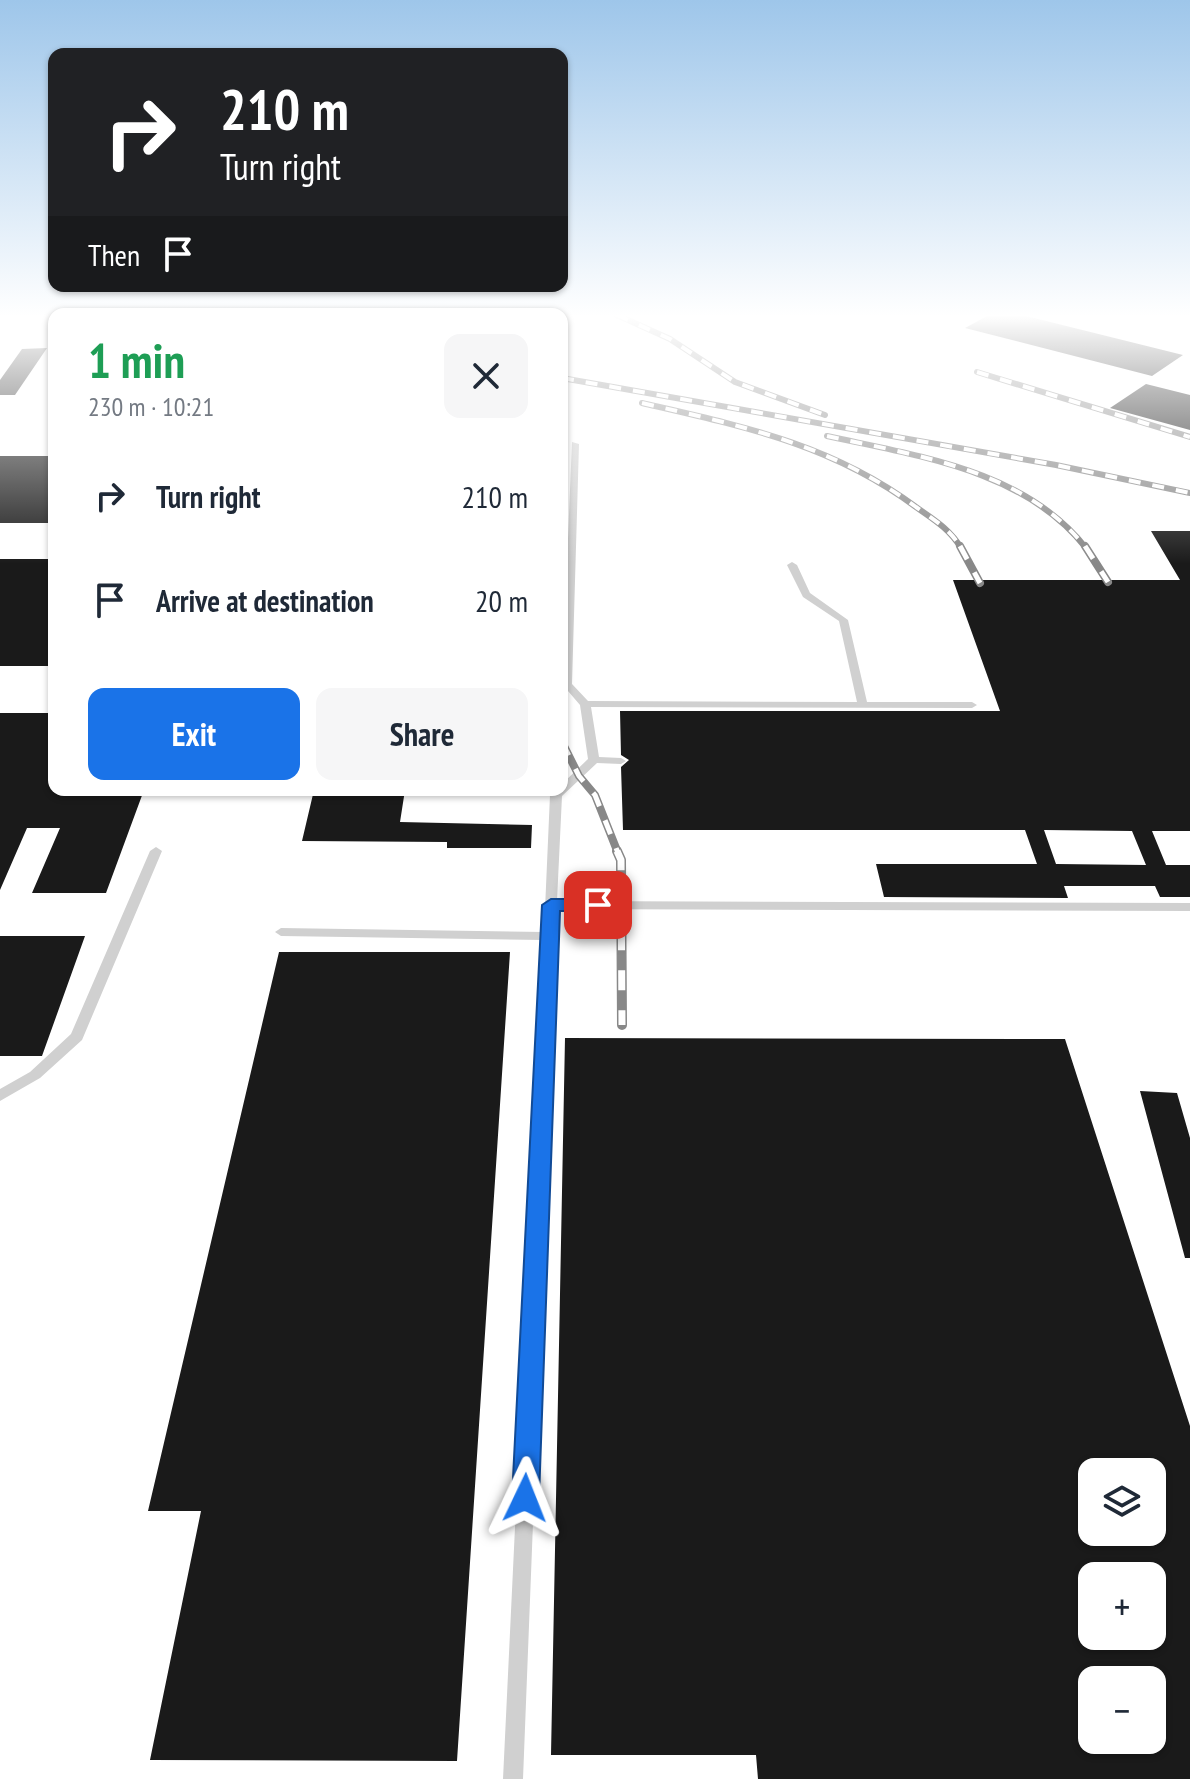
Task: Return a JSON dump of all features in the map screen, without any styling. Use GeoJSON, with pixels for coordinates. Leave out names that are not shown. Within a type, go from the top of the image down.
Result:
{"type":"FeatureCollection","features":[{"type":"Feature","properties":{"kind":"lane"},"geometry":{"type":"LineString","coordinates":[[568,654],[575,444]]}},
{"type":"Feature","properties":{"kind":"lane"},"geometry":{"type":"LineString","coordinates":[[792,565],[806,595],[843,620],[863,705]]}},
{"type":"Feature","properties":{"kind":"lane"},"geometry":{"type":"LineString","coordinates":[[568,685],[585,704],[594,760]]}},
{"type":"Feature","properties":{"kind":"lane"},"geometry":{"type":"LineString","coordinates":[[585,704],[972,705]]}},
{"type":"Feature","properties":{"kind":"lane"},"geometry":{"type":"LineString","coordinates":[[568,784],[594,760],[621,761]]}},
{"type":"Feature","properties":{"kind":"lane"},"geometry":{"type":"LineString","coordinates":[[513,1779],[556,796]]}},
{"type":"Feature","properties":{"kind":"lane"},"geometry":{"type":"LineString","coordinates":[[0,1096],[35,1075],[77,1037],[156,851]]}},
{"type":"Feature","properties":{"kind":"lane"},"geometry":{"type":"LineString","coordinates":[[551,905],[1190,907]]}},
{"type":"Feature","properties":{"kind":"lane"},"geometry":{"type":"LineString","coordinates":[[281,932],[550,936]]}},
{"type":"Feature","properties":{"kind":"building"},"geometry":{"type":"Polygon","coordinates":[[[1125,398],[1190,398],[1190,430],[1110,408],[1125,398]]]}},
{"type":"Feature","properties":{"kind":"building"},"geometry":{"type":"Polygon","coordinates":[[[0,456],[48,456],[48,523],[0,523],[0,456]]]}},
{"type":"Feature","properties":{"kind":"building"},"geometry":{"type":"Polygon","coordinates":[[[1151,531],[1190,531],[1190,831],[1152,831],[1166,865],[1190,865],[1190,897],[1160,897],[1155,886],[1064,886],[1068,898],[884,897],[876,864],[1037,864],[1025,830],[623,830],[621,767],[629,760],[621,755],[620,711],[1000,711],[953,580],[1180,580],[1151,531]],[[1044,830],[1056,864],[1146,865],[1132,831],[1044,830]]]}},
{"type":"Feature","properties":{"kind":"building"},"geometry":{"type":"Polygon","coordinates":[[[0,559],[48,559],[48,666],[0,666],[0,559]]]}},
{"type":"Feature","properties":{"kind":"building"},"geometry":{"type":"Polygon","coordinates":[[[0,713],[48,713],[48,796],[142,796],[106,893],[32,893],[60,828],[27,828],[0,890],[0,713]]]}},
{"type":"Feature","properties":{"kind":"building"},"geometry":{"type":"Polygon","coordinates":[[[313,796],[404,796],[400,822],[532,825],[531,848],[447,848],[447,842],[302,841],[313,796]]]}},
{"type":"Feature","properties":{"kind":"building"},"geometry":{"type":"Polygon","coordinates":[[[0,936],[85,936],[42,1056],[0,1056],[0,936]]]}},
{"type":"Feature","properties":{"kind":"building"},"geometry":{"type":"Polygon","coordinates":[[[279,952],[510,952],[457,1761],[150,1760],[201,1511],[148,1511],[279,952]]]}},
{"type":"Feature","properties":{"kind":"building"},"geometry":{"type":"Polygon","coordinates":[[[565,1038],[1065,1039],[1190,1426],[1190,1779],[758,1779],[756,1755],[551,1755],[565,1038]]]}},
{"type":"Feature","properties":{"kind":"building"},"geometry":{"type":"Polygon","coordinates":[[[1140,1091],[1177,1093],[1190,1138],[1190,1258],[1185,1258],[1140,1091]]]}},
{"type":"Feature","properties":{"kind":"railway"},"geometry":{"type":"LineString","coordinates":[[676,398],[1056,465],[1190,493]]}},
{"type":"Feature","properties":{"kind":"railway"},"geometry":{"type":"LineString","coordinates":[[779,398],[825,415]]}},
{"type":"Feature","properties":{"kind":"railway"},"geometry":{"type":"LineString","coordinates":[[1062,398],[1190,437]]}},
{"type":"Feature","properties":{"kind":"railway"},"geometry":{"type":"LineString","coordinates":[[642,403],[750,429],[818,452],[884,485],[935,520],[961,548]]}},
{"type":"Feature","properties":{"kind":"railway"},"geometry":{"type":"LineString","coordinates":[[827,436],[933,460],[1001,484],[1033,500],[1061,522],[1086,548]]}},
{"type":"Feature","properties":{"kind":"railway"},"geometry":{"type":"LineString","coordinates":[[960,546],[980,583]]}},
{"type":"Feature","properties":{"kind":"railway"},"geometry":{"type":"LineString","coordinates":[[1085,546],[1108,582]]}},
{"type":"Feature","properties":{"kind":"railway"},"geometry":{"type":"LineString","coordinates":[[568,754],[579,776],[595,795],[618,853]]}},
{"type":"Feature","properties":{"kind":"railway"},"geometry":{"type":"LineString","coordinates":[[617,851],[621,860],[622,1025]]}},
{"type":"Feature","properties":{"kind":"route"},"geometry":{"type":"LineString","coordinates":[[525,1498],[551,905],[598,905]]}}]}
